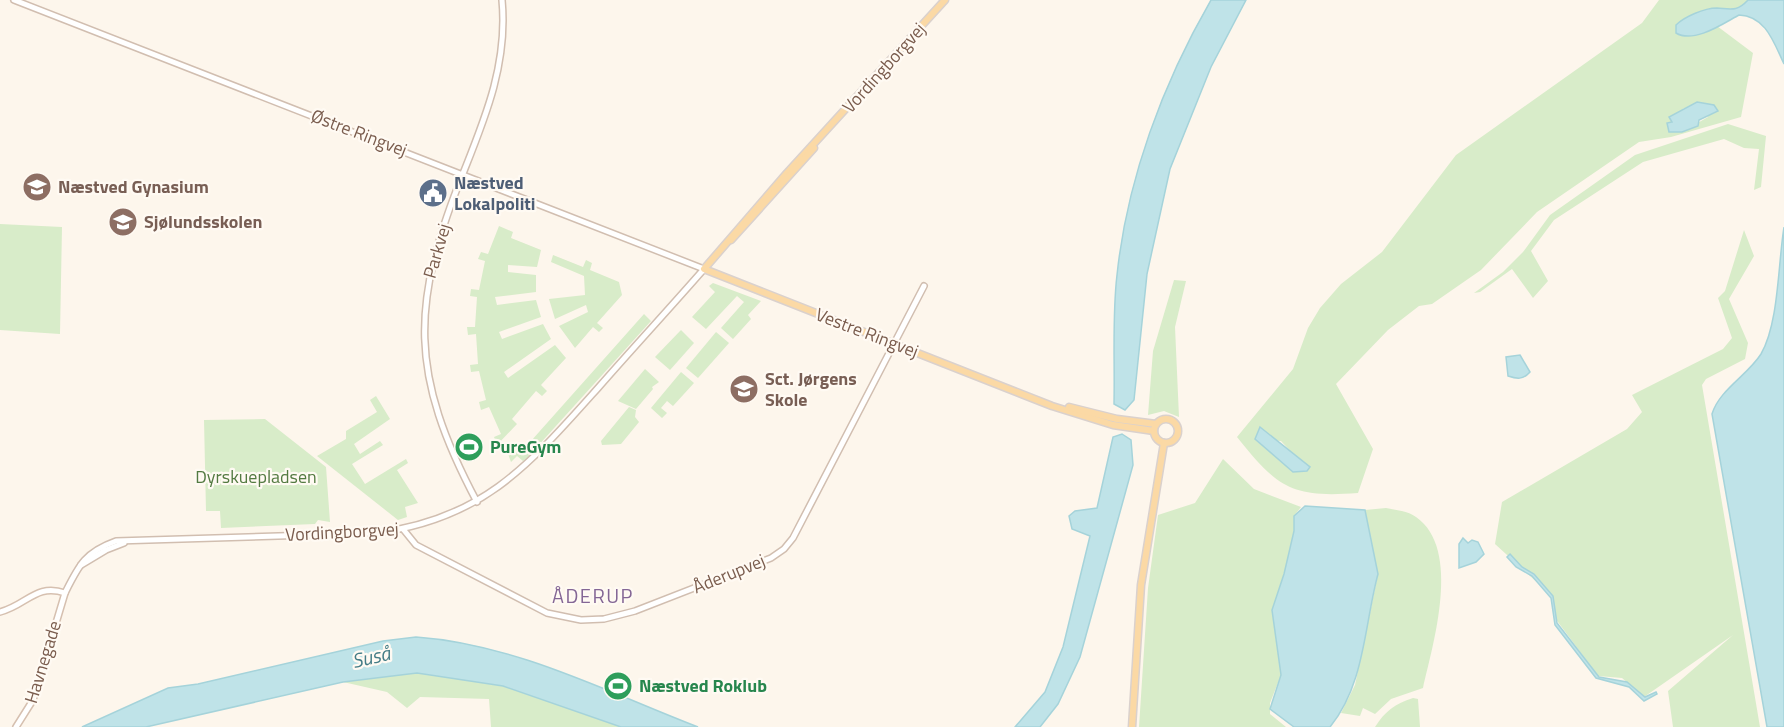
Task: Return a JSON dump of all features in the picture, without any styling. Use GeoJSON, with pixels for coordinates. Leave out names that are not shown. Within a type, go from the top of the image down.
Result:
{"type":"FeatureCollection","features":[{"type":"Feature","properties":{"kind":"main road","name":"Vordingborgvej"},"geometry":{"type":"LineString","coordinates":[[704,269],[744,228],[945,0]]}},
{"type":"Feature","properties":{"kind":"main road","name":"Vestre Ringvej"},"geometry":{"type":"LineString","coordinates":[[704,269],[1098,421],[1155,428]]}},
{"type":"Feature","properties":{"kind":"main road"},"geometry":{"type":"LineString","coordinates":[[1166,419],[1176,425],[1176,438],[1164,443],[1156,438],[1155,428],[1166,419]]}},
{"type":"Feature","properties":{"kind":"main road"},"geometry":{"type":"LineString","coordinates":[[1132,727],[1141,585],[1164,443]]}},
{"type":"Feature","properties":{"kind":"street","name":"Østre Ringvej"},"geometry":{"type":"LineString","coordinates":[[14,0],[704,269]]}},
{"type":"Feature","properties":{"kind":"street","name":"Parkvej"},"geometry":{"type":"LineString","coordinates":[[477,502],[440,423],[430,390],[424,332],[426,289],[432,259],[486,115],[498,75],[502,40],[501,0]]}},
{"type":"Feature","properties":{"kind":"street","name":"Vordingborgvej"},"geometry":{"type":"LineString","coordinates":[[65,593],[80,566],[106,550],[128,542],[403,529],[454,513],[477,502],[523,468],[546,445],[704,269]]}},
{"type":"Feature","properties":{"kind":"street","name":"Åderupvej"},"geometry":{"type":"LineString","coordinates":[[403,529],[416,545],[556,616],[593,621],[635,611],[771,558],[794,538],[924,286]]}},
{"type":"Feature","properties":{"kind":"street"},"geometry":{"type":"LineString","coordinates":[[0,612],[17,606],[41,591],[52,589],[65,593]]}},
{"type":"Feature","properties":{"kind":"street","name":"Havnegade"},"geometry":{"type":"LineString","coordinates":[[16,727],[33,700],[65,593]]}},
{"type":"Feature","properties":{"kind":"green space"},"geometry":{"type":"Polygon","coordinates":[[[1659,0],[1748,0],[1737,8],[1712,8],[1700,11],[1676,25],[1703,33],[1717,26],[1753,53],[1741,117],[1671,137],[1639,142],[1537,212],[1481,270],[1432,304],[1419,306],[1388,330],[1336,384],[1373,449],[1358,493],[1317,494],[1288,486],[1276,478],[1264,468],[1237,437],[1293,369],[1308,328],[1320,308],[1341,284],[1382,252],[1456,155],[1642,23],[1659,0]],[[1697,102],[1689,108],[1684,108],[1671,123],[1668,123],[1682,132],[1708,117],[1710,105],[1697,102]],[[1255,439],[1293,472],[1307,471],[1309,466],[1295,456],[1281,441],[1255,439]]]}},
{"type":"Feature","properties":{"kind":"green space"},"geometry":{"type":"Polygon","coordinates":[[[1728,124],[1766,136],[1761,187],[1754,190],[1759,149],[1744,148],[1724,139],[1643,162],[1554,220],[1531,251],[1548,281],[1533,298],[1512,269],[1480,292],[1474,293],[1503,272],[1523,252],[1550,215],[1635,155],[1728,124]]]}},
{"type":"Feature","properties":{"kind":"green space"},"geometry":{"type":"Polygon","coordinates":[[[0,224],[62,227],[60,334],[0,330],[0,224]]]}},
{"type":"Feature","properties":{"kind":"green space"},"geometry":{"type":"Polygon","coordinates":[[[499,226],[513,232],[511,238],[541,250],[537,267],[508,265],[508,272],[536,275],[536,292],[495,297],[497,305],[536,300],[541,317],[499,332],[502,339],[543,324],[551,339],[504,372],[508,378],[555,345],[566,358],[541,385],[547,391],[542,396],[536,391],[512,419],[517,424],[497,445],[494,437],[501,434],[489,407],[481,410],[479,402],[486,400],[479,371],[471,372],[470,365],[478,364],[476,334],[468,335],[467,327],[475,327],[477,297],[470,296],[471,289],[479,290],[485,261],[478,259],[481,252],[488,254],[499,226]]]}},
{"type":"Feature","properties":{"kind":"green space"},"geometry":{"type":"Polygon","coordinates":[[[1744,230],[1754,256],[1729,299],[1748,343],[1745,359],[1706,379],[1702,385],[1760,727],[1673,727],[1668,691],[1733,635],[1644,697],[1622,678],[1598,676],[1555,618],[1551,595],[1495,544],[1502,502],[1627,429],[1642,412],[1632,395],[1723,349],[1732,338],[1718,298],[1725,291],[1744,230]]]}},
{"type":"Feature","properties":{"kind":"green space"},"geometry":{"type":"Polygon","coordinates":[[[553,255],[583,267],[586,260],[592,263],[590,270],[619,282],[622,295],[597,323],[603,328],[599,332],[593,327],[575,348],[559,326],[588,312],[586,305],[555,319],[549,299],[585,295],[584,276],[551,262],[553,255]]]}},
{"type":"Feature","properties":{"kind":"green space"},"geometry":{"type":"Polygon","coordinates":[[[1174,280],[1186,281],[1175,327],[1179,417],[1164,411],[1148,415],[1153,351],[1174,280]]]}},
{"type":"Feature","properties":{"kind":"green space"},"geometry":{"type":"Polygon","coordinates":[[[713,283],[761,301],[748,315],[751,319],[733,339],[721,328],[744,302],[737,296],[706,329],[692,317],[715,292],[709,286],[713,283]]]}},
{"type":"Feature","properties":{"kind":"green space"},"geometry":{"type":"Polygon","coordinates":[[[644,314],[651,321],[527,458],[523,461],[517,456],[511,462],[507,451],[509,448],[512,451],[518,445],[523,450],[644,314]]]}},
{"type":"Feature","properties":{"kind":"green space"},"geometry":{"type":"Polygon","coordinates":[[[681,330],[694,343],[670,370],[655,357],[681,330]]]}},
{"type":"Feature","properties":{"kind":"green space"},"geometry":{"type":"Polygon","coordinates":[[[716,332],[729,343],[698,378],[686,368],[716,332]]]}},
{"type":"Feature","properties":{"kind":"green space"},"geometry":{"type":"Polygon","coordinates":[[[645,369],[659,382],[652,387],[653,389],[636,409],[618,401],[645,369]]]}},
{"type":"Feature","properties":{"kind":"green space"},"geometry":{"type":"Polygon","coordinates":[[[681,372],[694,383],[673,406],[667,401],[661,408],[667,413],[662,418],[651,408],[681,372]]]}},
{"type":"Feature","properties":{"kind":"green space"},"geometry":{"type":"Polygon","coordinates":[[[376,396],[390,419],[354,444],[360,454],[380,441],[383,445],[352,464],[365,484],[406,459],[408,463],[397,470],[418,503],[405,507],[407,517],[398,520],[317,456],[346,439],[346,431],[377,412],[370,400],[376,396]]]}},
{"type":"Feature","properties":{"kind":"green space"},"geometry":{"type":"Polygon","coordinates":[[[629,407],[636,410],[635,417],[639,422],[621,444],[602,445],[601,441],[629,407]]]}},
{"type":"Feature","properties":{"kind":"green space","name":"Dyrskuepladsen"},"geometry":{"type":"Polygon","coordinates":[[[265,419],[326,467],[330,522],[318,520],[315,524],[221,528],[220,511],[206,511],[204,420],[265,419]]]}},
{"type":"Feature","properties":{"kind":"green space"},"geometry":{"type":"Polygon","coordinates":[[[1223,459],[1254,489],[1301,507],[1294,516],[1294,531],[1284,574],[1272,610],[1281,675],[1270,703],[1270,714],[1286,727],[1139,727],[1148,588],[1158,515],[1195,503],[1223,459]]]}},
{"type":"Feature","properties":{"kind":"green space"},"geometry":{"type":"Polygon","coordinates":[[[1386,508],[1406,512],[1416,517],[1430,532],[1438,551],[1441,574],[1440,598],[1433,647],[1423,688],[1391,699],[1375,714],[1363,708],[1360,716],[1341,713],[1355,685],[1378,574],[1365,510],[1386,508]]]}},
{"type":"Feature","properties":{"kind":"green space"},"geometry":{"type":"Polygon","coordinates":[[[417,673],[503,686],[621,727],[491,727],[489,699],[420,697],[407,708],[387,692],[343,682],[417,673]]]}},
{"type":"Feature","properties":{"kind":"green space"},"geometry":{"type":"Polygon","coordinates":[[[1413,698],[1418,699],[1420,727],[1375,727],[1391,709],[1413,698]]]}},
{"type":"Feature","properties":{"kind":"water"},"geometry":{"type":"Polygon","coordinates":[[[1211,0],[1246,0],[1211,67],[1170,169],[1147,274],[1134,400],[1125,410],[1114,404],[1114,323],[1117,275],[1129,203],[1138,168],[1163,98],[1177,64],[1211,0]]]}},
{"type":"Feature","properties":{"kind":"water"},"geometry":{"type":"Polygon","coordinates":[[[1748,0],[1784,0],[1784,64],[1768,32],[1756,20],[1748,17],[1739,15],[1717,27],[1691,36],[1676,33],[1676,25],[1684,19],[1712,8],[1737,8],[1748,0]]]}},
{"type":"Feature","properties":{"kind":"water"},"geometry":{"type":"Polygon","coordinates":[[[1697,102],[1714,105],[1718,111],[1699,120],[1698,126],[1682,132],[1669,132],[1667,123],[1672,122],[1669,117],[1697,102]]]}},
{"type":"Feature","properties":{"kind":"water"},"geometry":{"type":"Polygon","coordinates":[[[1784,227],[1784,727],[1767,727],[1712,414],[1721,397],[1755,362],[1767,341],[1775,310],[1784,227]]]}},
{"type":"Feature","properties":{"kind":"water"},"geometry":{"type":"Polygon","coordinates":[[[1520,355],[1530,372],[1520,378],[1508,376],[1506,357],[1520,355]]]}},
{"type":"Feature","properties":{"kind":"water"},"geometry":{"type":"Polygon","coordinates":[[[1260,427],[1310,467],[1307,471],[1293,472],[1255,439],[1260,427]]]}},
{"type":"Feature","properties":{"kind":"water"},"geometry":{"type":"Polygon","coordinates":[[[1122,434],[1131,440],[1133,465],[1080,657],[1058,704],[1040,727],[1015,727],[1045,692],[1063,647],[1090,536],[1072,529],[1069,516],[1075,511],[1097,508],[1113,437],[1122,434]]]}},
{"type":"Feature","properties":{"kind":"water"},"geometry":{"type":"Polygon","coordinates":[[[1305,506],[1365,510],[1378,574],[1357,673],[1342,710],[1330,727],[1294,727],[1270,709],[1281,675],[1272,610],[1284,574],[1294,531],[1294,516],[1305,506]]]}},
{"type":"Feature","properties":{"kind":"water"},"geometry":{"type":"Polygon","coordinates":[[[1463,538],[1468,543],[1472,540],[1478,542],[1484,554],[1476,562],[1459,568],[1459,544],[1463,538]]]}},
{"type":"Feature","properties":{"kind":"water"},"geometry":{"type":"Polygon","coordinates":[[[1510,554],[1522,567],[1534,574],[1553,596],[1557,623],[1599,677],[1627,682],[1645,697],[1656,692],[1657,694],[1644,701],[1629,687],[1596,678],[1555,625],[1551,598],[1532,576],[1516,567],[1507,557],[1510,554]]]}},
{"type":"Feature","properties":{"kind":"water","name":"Suså"},"geometry":{"type":"Polygon","coordinates":[[[416,637],[453,641],[525,659],[698,727],[621,727],[503,686],[417,673],[343,682],[146,727],[82,727],[168,688],[198,684],[383,641],[416,637]]]}},
{"type":"Feature","properties":{"kind":"place","name":"Næstved Gynasium"},"geometry":{"type":"Point","coordinates":[37,187]}},
{"type":"Feature","properties":{"kind":"place","name":"Næstved Lokalpoliti"},"geometry":{"type":"Point","coordinates":[433,193]}},
{"type":"Feature","properties":{"kind":"place","name":"Sjølundsskolen"},"geometry":{"type":"Point","coordinates":[123,222]}},
{"type":"Feature","properties":{"kind":"place","name":"Sct. Jørgens Skole"},"geometry":{"type":"Point","coordinates":[744,389]}},
{"type":"Feature","properties":{"kind":"place","name":"PureGym"},"geometry":{"type":"Point","coordinates":[469,447]}},
{"type":"Feature","properties":{"kind":"place","name":"Næstved Roklub"},"geometry":{"type":"Point","coordinates":[618,686]}},
{"type":"Feature","properties":{"kind":"district","name":"ÅDERUP"},"geometry":{"type":"Point","coordinates":[593,596]}}]}
